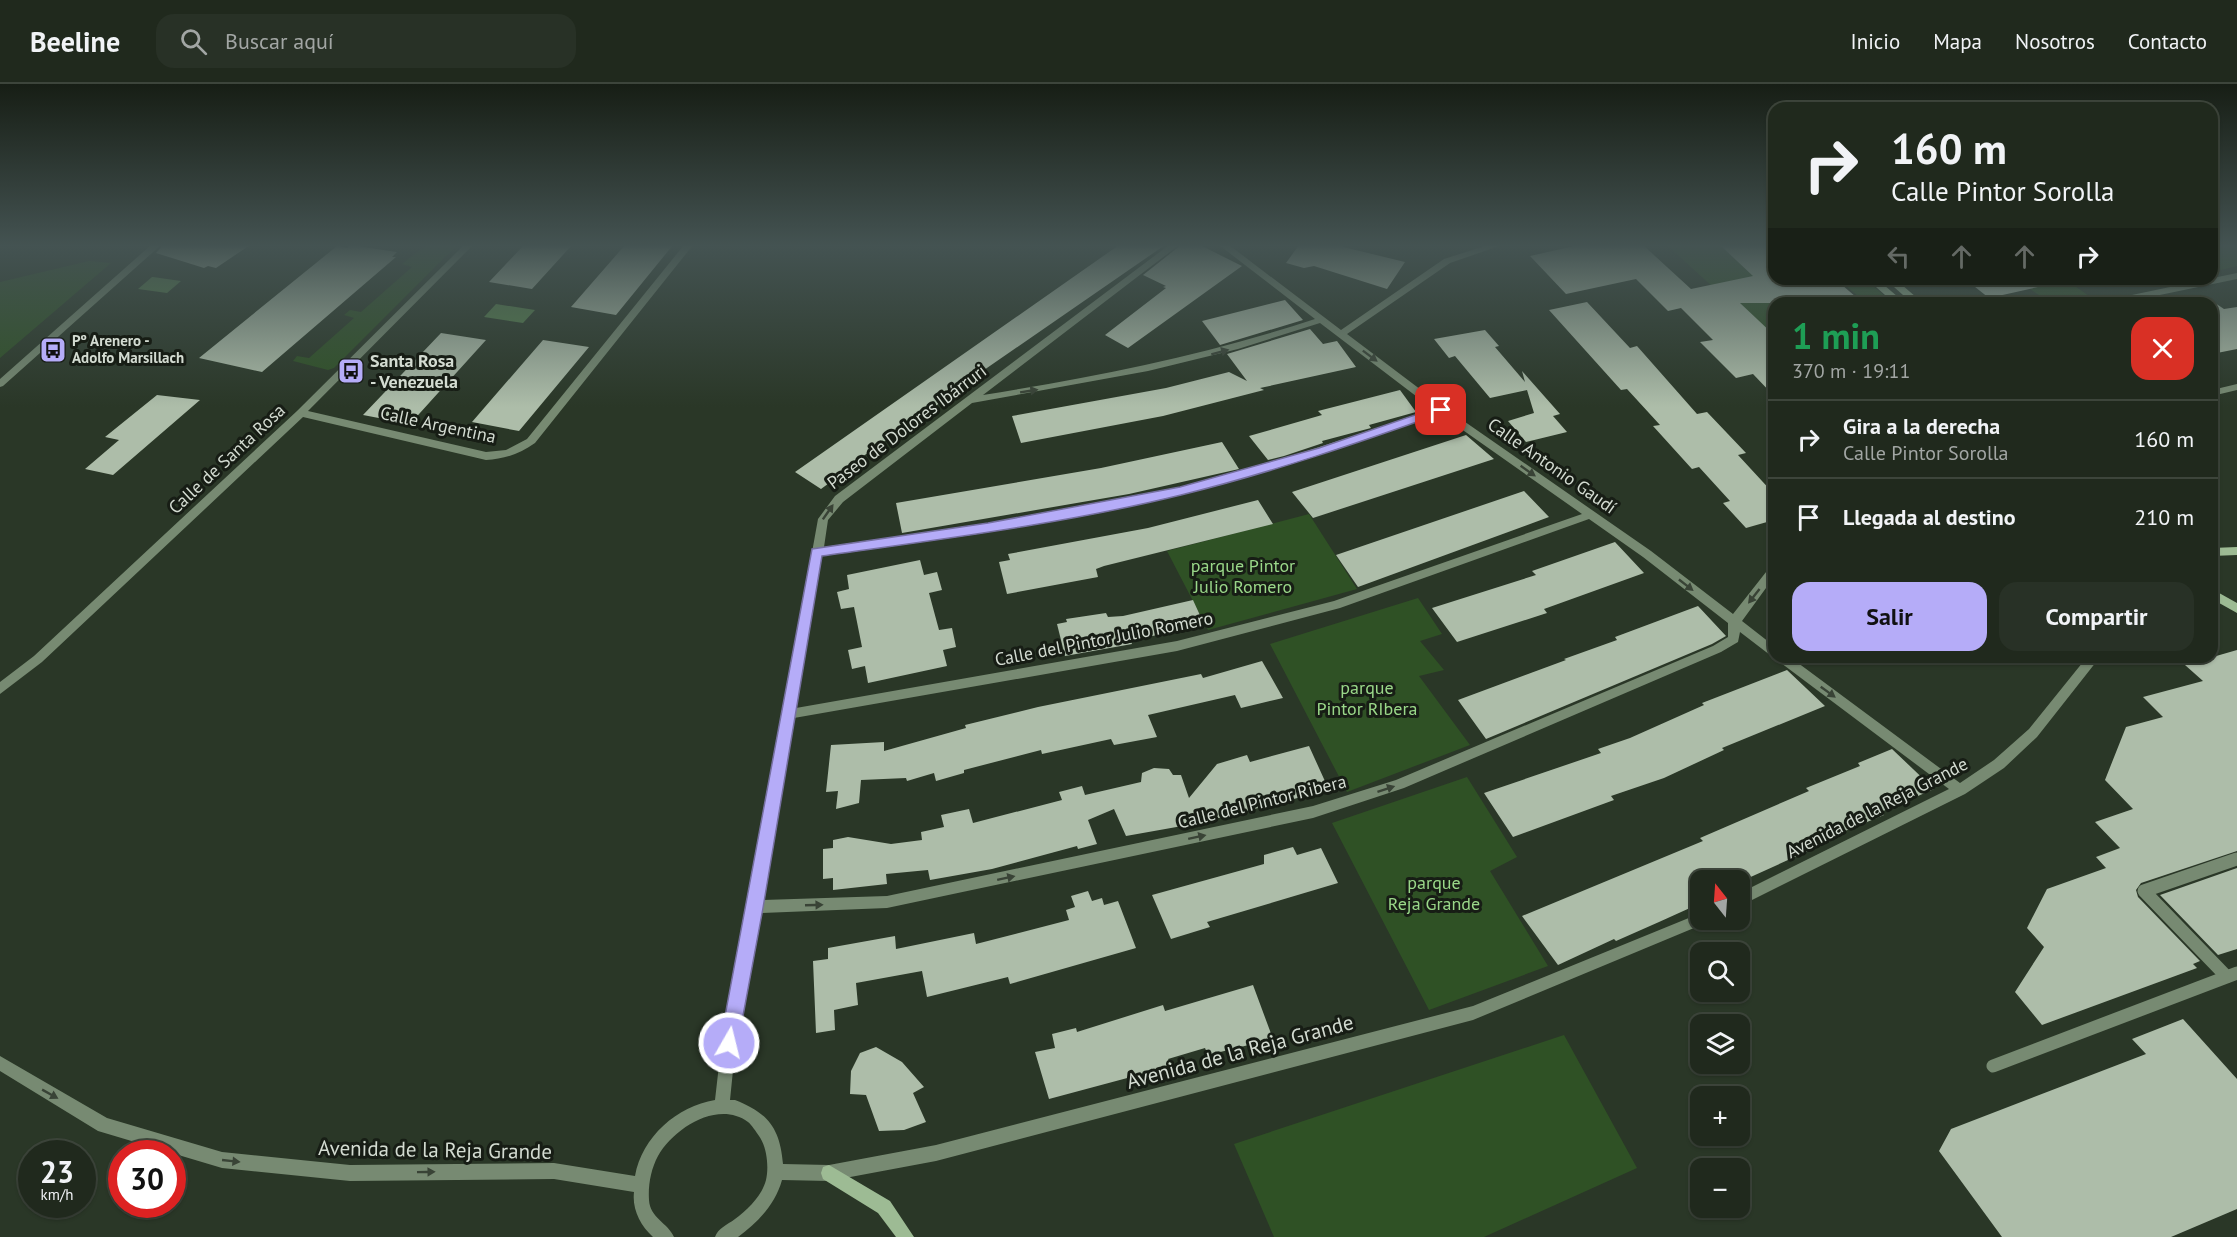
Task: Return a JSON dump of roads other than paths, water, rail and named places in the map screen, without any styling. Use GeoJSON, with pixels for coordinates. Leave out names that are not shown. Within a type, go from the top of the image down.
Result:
{"type":"FeatureCollection","features":[{"type":"Feature","properties":{"kind":"street"},"geometry":{"type":"LineString","coordinates":[[0,384],[96,299]]}},
{"type":"Feature","properties":{"kind":"street","name":"Calle de Santa Rosa"},"geometry":{"type":"LineString","coordinates":[[0,688],[38,659],[302,413],[416,299]]}},
{"type":"Feature","properties":{"kind":"street","name":"Calle Argentina"},"geometry":{"type":"LineString","coordinates":[[302,413],[486,456],[501,456],[519,450],[531,441],[646,299]]}},
{"type":"Feature","properties":{"kind":"street","name":"Paseo de Dolores Ibárruri"},"geometry":{"type":"LineString","coordinates":[[722,1106],[731,1022],[755,908],[823,519],[838,499],[1105,299]]}},
{"type":"Feature","properties":{"kind":"street","name":"Calle Antonio Gaudí"},"geometry":{"type":"LineString","coordinates":[[1293,299],[1441,410],[1647,554],[1768,648]]}},
{"type":"Feature","properties":{"kind":"street"},"geometry":{"type":"LineString","coordinates":[[1341,334],[1392,299]]}},
{"type":"Feature","properties":{"kind":"street"},"geometry":{"type":"LineString","coordinates":[[971,400],[1161,367],[1263,340],[1321,320]]}},
{"type":"Feature","properties":{"kind":"street"},"geometry":{"type":"LineString","coordinates":[[2218,392],[2237,387]]}},
{"type":"Feature","properties":{"kind":"street"},"geometry":{"type":"LineString","coordinates":[[816,552],[988,528],[1180,491],[1323,450],[1441,410]]}},
{"type":"Feature","properties":{"kind":"street","name":"Calle del Pintor Julio Romero"},"geometry":{"type":"LineString","coordinates":[[789,714],[1177,646],[1336,605],[1589,515]]}},
{"type":"Feature","properties":{"kind":"street"},"geometry":{"type":"LineString","coordinates":[[2218,549],[2237,551]]}},
{"type":"Feature","properties":{"kind":"street"},"geometry":{"type":"LineString","coordinates":[[1734,622],[1768,578]]}},
{"type":"Feature","properties":{"kind":"street"},"geometry":{"type":"LineString","coordinates":[[2218,597],[2237,609]]}},
{"type":"Feature","properties":{"kind":"street","name":"Calle del Pintor Ribera"},"geometry":{"type":"LineString","coordinates":[[755,908],[887,902],[1313,812],[1399,784],[1717,649],[1734,639],[1734,622]]}},
{"type":"Feature","properties":{"kind":"street"},"geometry":{"type":"LineString","coordinates":[[1789,663],[1960,790]]}},
{"type":"Feature","properties":{"kind":"street","name":"Avenida de la Reja Grande"},"geometry":{"type":"LineString","coordinates":[[1750,895],[1960,790],[2017,749],[2089,663]]}},
{"type":"Feature","properties":{"kind":"street","name":"Avenida de la Reja Grande"},"geometry":{"type":"LineString","coordinates":[[776,1172],[829,1173],[936,1153],[1473,1013],[1690,924]]}},
{"type":"Feature","properties":{"kind":"street","name":"Avenida de la Reja Grande"},"geometry":{"type":"LineString","coordinates":[[0,1063],[104,1125],[222,1160],[350,1173],[554,1171],[639,1185]]}},
{"type":"Feature","properties":{"kind":"street"},"geometry":{"type":"LineString","coordinates":[[666,1237],[648,1219],[642,1208],[639,1185],[643,1167],[654,1144],[668,1129],[688,1114],[722,1106],[744,1111],[761,1123],[770,1137],[776,1172],[770,1190],[756,1213],[741,1227],[723,1237]]}},
{"type":"Feature","properties":{"kind":"street"},"geometry":{"type":"LineString","coordinates":[[829,1173],[884,1207],[906,1237]]}},
{"type":"Feature","properties":{"kind":"lane"},"geometry":{"type":"LineString","coordinates":[[1992,1066],[2232,975],[2144,891],[2237,859]]}},
{"type":"Feature","properties":{"kind":"place","name":"Pº Arenero - Adolfo Marsillach"},"geometry":{"type":"Point","coordinates":[53,350]}},
{"type":"Feature","properties":{"kind":"place","name":"Santa Rosa - Venezuela"},"geometry":{"type":"Point","coordinates":[351,371]}},
{"type":"Feature","properties":{"kind":"park label","name":"parque Pintor Julio Romero"},"geometry":{"type":"Point","coordinates":[1243,576]}},
{"type":"Feature","properties":{"kind":"park label","name":"parque Pintor RIbera"},"geometry":{"type":"Point","coordinates":[1367,698]}},
{"type":"Feature","properties":{"kind":"park label","name":"parque Reja Grande"},"geometry":{"type":"Point","coordinates":[1434,893]}}]}
